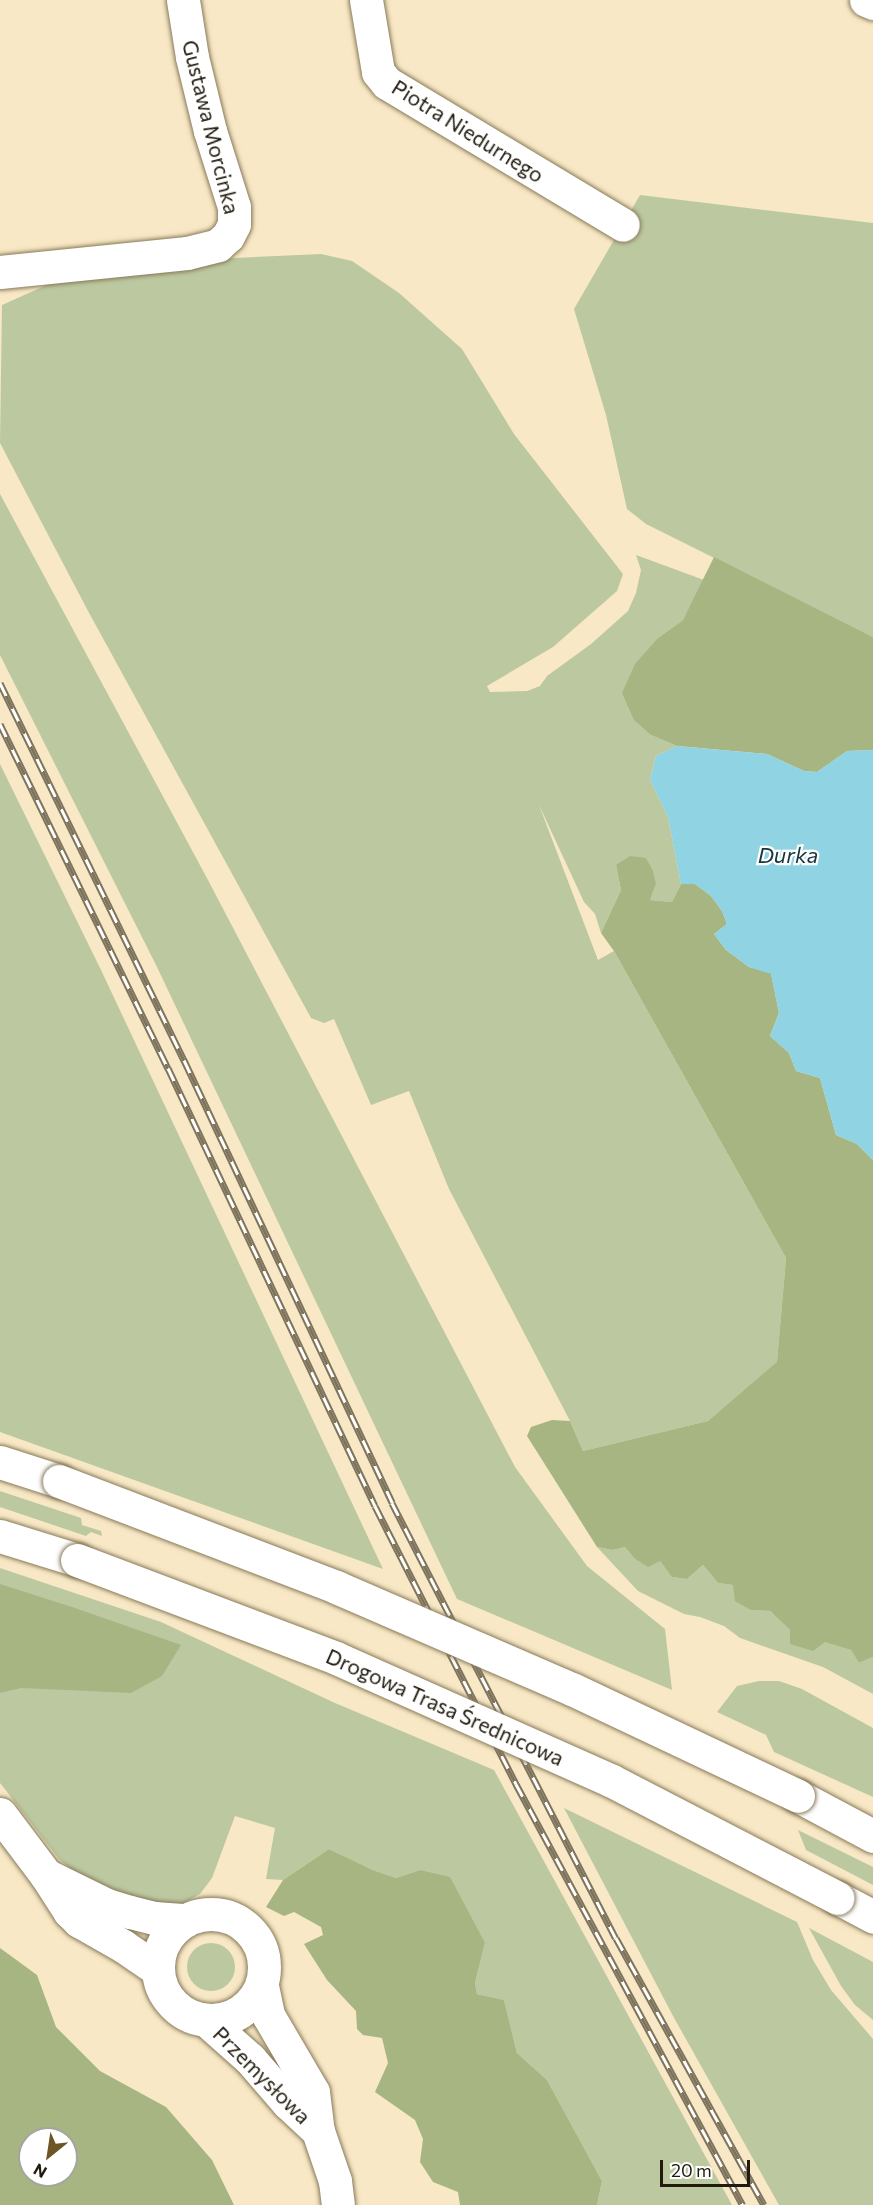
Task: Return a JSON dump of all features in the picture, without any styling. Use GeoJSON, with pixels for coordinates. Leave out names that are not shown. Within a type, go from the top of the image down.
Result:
{"type":"FeatureCollection","features":[{"type":"Feature","properties":{"kind":"street","name":"Gustawa Morcinka"},"geometry":{"type":"LineString","coordinates":[[0,272],[187,253],[218,245],[228,236],[234,224],[234,207],[210,131],[192,57],[183,0]]}},
{"type":"Feature","properties":{"kind":"street","name":"Piotra Niedurnego"},"geometry":{"type":"LineString","coordinates":[[366,0],[378,72],[387,83],[623,225]]}},
{"type":"Feature","properties":{"kind":"street"},"geometry":{"type":"LineString","coordinates":[[866,0],[873,3]]}},
{"type":"Feature","properties":{"kind":"street"},"geometry":{"type":"LineString","coordinates":[[0,1462],[59,1481],[336,1587],[572,1689],[798,1796],[873,1836]]}},
{"type":"Feature","properties":{"kind":"street","name":"Drogowa Trasa Średnicowa"},"geometry":{"type":"LineString","coordinates":[[0,1536],[77,1560],[336,1658],[612,1782],[873,1917]]}},
{"type":"Feature","properties":{"kind":"street"},"geometry":{"type":"LineString","coordinates":[[0,1814],[46,1875],[69,1911],[79,1921],[158,1970]]}},
{"type":"Feature","properties":{"kind":"street"},"geometry":{"type":"LineString","coordinates":[[46,1875],[107,1905],[130,1912],[186,1920]]}},
{"type":"Feature","properties":{"kind":"street"},"geometry":{"type":"LineString","coordinates":[[202,1914],[232,1917],[245,1925],[255,1936],[263,1952],[265,1969],[261,1986],[253,2001],[240,2012],[224,2019],[206,2020],[188,2015],[173,2004],[163,1989],[158,1970],[165,1941],[174,1929],[186,1920],[202,1914]]}},
{"type":"Feature","properties":{"kind":"street","name":"Przemysłowa"},"geometry":{"type":"LineString","coordinates":[[261,1986],[268,2015],[313,2092],[318,2131],[334,2181],[338,2205]]}},
{"type":"Feature","properties":{"kind":"street","name":"Przemysłowa"},"geometry":{"type":"LineString","coordinates":[[206,2020],[250,2059],[288,2103],[318,2131]]}},
{"type":"Feature","properties":{"kind":"green space"},"geometry":{"type":"Polygon","coordinates":[[[640,195],[873,223],[873,637],[646,524],[627,509],[606,415],[574,309],[640,195]]]}},
{"type":"Feature","properties":{"kind":"green space"},"geometry":{"type":"Polygon","coordinates":[[[321,254],[352,261],[399,293],[462,349],[514,434],[623,574],[617,591],[553,647],[487,686],[490,692],[527,691],[540,686],[547,676],[591,644],[628,611],[636,593],[641,570],[636,555],[704,580],[683,620],[658,638],[651,735],[677,746],[656,756],[650,780],[668,817],[681,884],[672,902],[650,900],[656,884],[616,865],[621,890],[601,933],[595,914],[584,902],[539,805],[598,960],[614,951],[786,1258],[777,1363],[708,1421],[583,1451],[570,1421],[449,1189],[409,1091],[371,1105],[334,1019],[324,1023],[311,1018],[88,611],[0,443],[2,305],[78,271],[190,260],[321,254]]]}},
{"type":"Feature","properties":{"kind":"green space"},"geometry":{"type":"Polygon","coordinates":[[[0,494],[208,880],[515,1467],[587,1566],[665,1629],[672,1690],[457,1599],[157,967],[0,655],[0,494]]]}},
{"type":"Feature","properties":{"kind":"green space"},"geometry":{"type":"Polygon","coordinates":[[[714,557],[873,637],[873,750],[847,751],[817,772],[804,771],[767,754],[677,746],[651,735],[634,720],[622,693],[635,664],[658,638],[683,620],[714,557]]]}},
{"type":"Feature","properties":{"kind":"green space"},"geometry":{"type":"Polygon","coordinates":[[[0,764],[101,970],[383,1569],[0,1432],[0,764]]]}},
{"type":"Feature","properties":{"kind":"green space"},"geometry":{"type":"Polygon","coordinates":[[[630,856],[646,858],[653,871],[656,884],[650,900],[672,902],[681,884],[695,884],[711,896],[722,911],[727,924],[714,934],[726,950],[749,967],[771,973],[779,1013],[770,1036],[789,1053],[796,1071],[820,1078],[836,1135],[857,1144],[873,1160],[873,1657],[859,1663],[851,1650],[825,1642],[813,1651],[790,1644],[790,1630],[770,1611],[751,1610],[735,1601],[733,1585],[718,1583],[703,1565],[687,1579],[672,1577],[660,1561],[648,1567],[634,1558],[625,1547],[613,1550],[597,1547],[527,1436],[531,1427],[552,1420],[570,1421],[583,1451],[708,1421],[777,1362],[786,1258],[614,951],[601,933],[621,890],[616,865],[630,856]]]}},
{"type":"Feature","properties":{"kind":"green space"},"geometry":{"type":"Polygon","coordinates":[[[0,1491],[81,1518],[82,1525],[101,1531],[102,1536],[91,1532],[86,1536],[0,1507],[0,1491]]]}},
{"type":"Feature","properties":{"kind":"green space"},"geometry":{"type":"Polygon","coordinates":[[[597,1547],[613,1550],[625,1547],[634,1558],[660,1561],[673,1577],[687,1579],[703,1565],[718,1583],[734,1585],[751,1610],[770,1611],[790,1630],[851,1650],[859,1663],[873,1657],[873,1694],[823,1667],[740,1638],[724,1626],[684,1614],[638,1591],[597,1547]]]}},
{"type":"Feature","properties":{"kind":"green space"},"geometry":{"type":"Polygon","coordinates":[[[0,1568],[161,1622],[335,1703],[494,1770],[732,2205],[597,2205],[602,2181],[547,2080],[517,2053],[504,2000],[477,1994],[475,1983],[485,1943],[420,1870],[396,1878],[329,1849],[283,1880],[266,1879],[275,1828],[235,1816],[212,1878],[200,1894],[178,1906],[156,1907],[79,1876],[59,1859],[0,1783],[0,1568]]]}},
{"type":"Feature","properties":{"kind":"green space"},"geometry":{"type":"Polygon","coordinates":[[[0,1584],[181,1645],[162,1676],[131,1693],[21,1688],[0,1693],[0,1584]]]}},
{"type":"Feature","properties":{"kind":"green space"},"geometry":{"type":"Polygon","coordinates":[[[759,1681],[779,1681],[802,1689],[873,1728],[873,1797],[774,1752],[766,1735],[717,1712],[737,1686],[759,1681]]]}},
{"type":"Feature","properties":{"kind":"green space"},"geometry":{"type":"Polygon","coordinates":[[[564,1808],[797,1922],[813,1960],[831,1990],[873,2039],[873,2205],[779,2205],[673,2016],[564,1808]]]}},
{"type":"Feature","properties":{"kind":"green space"},"geometry":{"type":"Polygon","coordinates":[[[798,1830],[873,1867],[873,1885],[806,1850],[798,1830]]]}},
{"type":"Feature","properties":{"kind":"green space"},"geometry":{"type":"Polygon","coordinates":[[[329,1849],[396,1878],[420,1870],[450,1877],[485,1943],[475,1983],[477,1994],[504,2000],[517,2053],[547,2080],[602,2181],[597,2205],[460,2205],[458,2192],[433,2182],[420,2162],[423,2139],[415,2120],[375,2092],[388,2063],[382,2038],[363,2035],[357,2029],[356,2011],[327,1980],[304,1944],[323,1935],[321,1927],[294,1912],[284,1916],[266,1907],[283,1880],[329,1849]]]}},
{"type":"Feature","properties":{"kind":"green space"},"geometry":{"type":"Polygon","coordinates":[[[809,1928],[873,1962],[873,2020],[855,2005],[841,1986],[809,1928]]]}},
{"type":"Feature","properties":{"kind":"green space"},"geometry":{"type":"Polygon","coordinates":[[[211,1943],[228,1950],[235,1967],[228,1984],[211,1991],[194,1984],[187,1967],[194,1950],[211,1943]]]}},
{"type":"Feature","properties":{"kind":"green space"},"geometry":{"type":"Polygon","coordinates":[[[0,1948],[37,1975],[56,2027],[100,2071],[166,2107],[212,2160],[234,2205],[0,2205],[0,1948]]]}},
{"type":"Feature","properties":{"kind":"water","name":"Durka"},"geometry":{"type":"Polygon","coordinates":[[[677,746],[767,754],[804,771],[817,772],[847,751],[873,750],[873,1160],[857,1144],[836,1135],[820,1078],[796,1071],[789,1053],[770,1036],[779,1013],[771,974],[749,967],[726,950],[714,934],[727,924],[722,911],[711,896],[695,884],[681,884],[668,817],[650,780],[656,756],[677,746]]]}},
{"type":"Feature","properties":{"kind":"railway"},"geometry":{"type":"LineString","coordinates":[[0,683],[184,1060],[392,1503],[616,1938],[764,2205]]}},
{"type":"Feature","properties":{"kind":"railway"},"geometry":{"type":"LineString","coordinates":[[0,724],[168,1068],[375,1506],[516,1784],[743,2205]]}}]}
